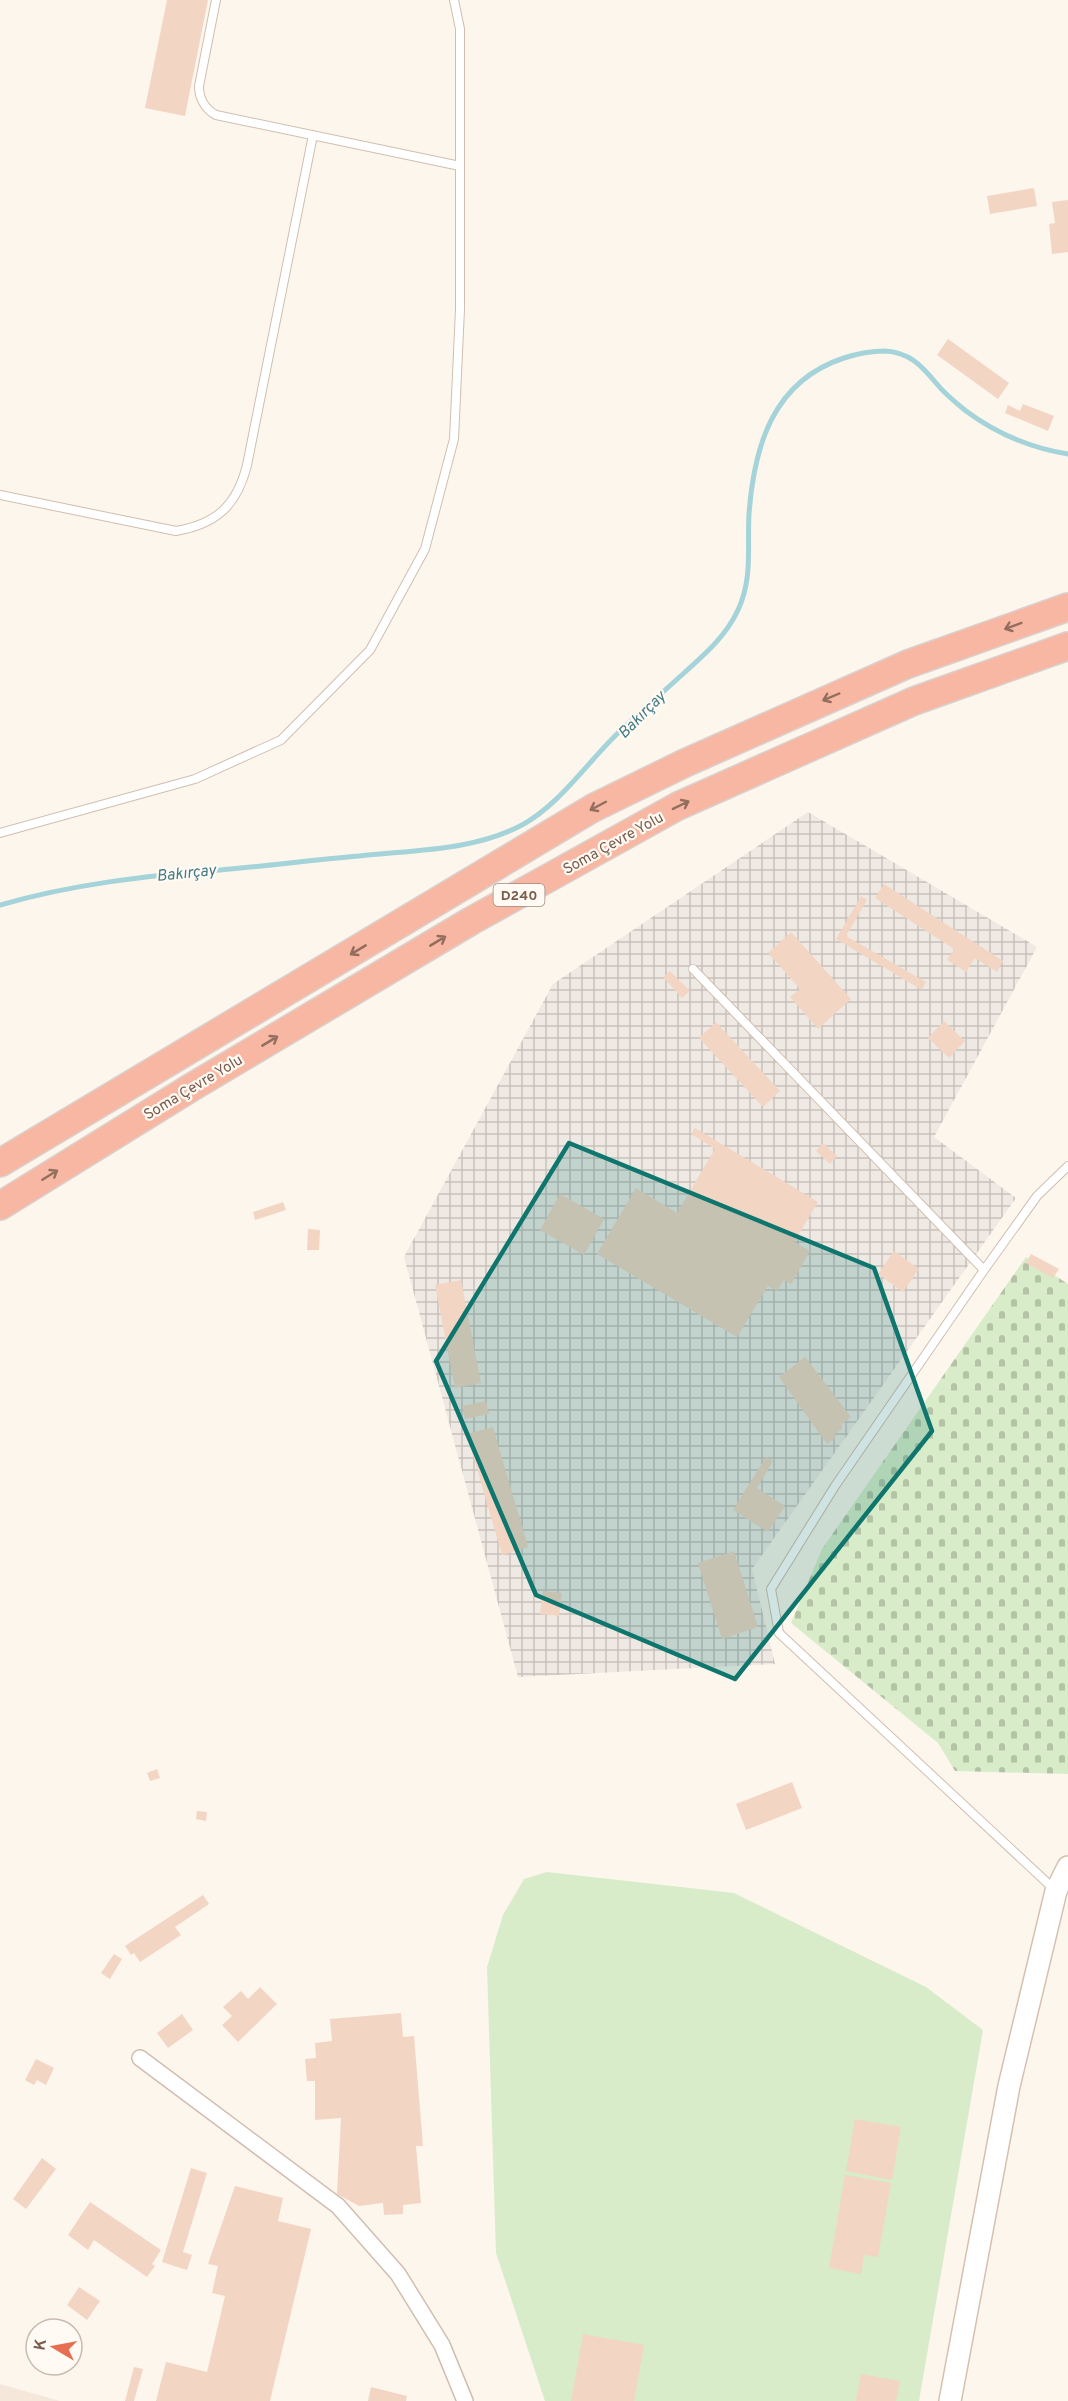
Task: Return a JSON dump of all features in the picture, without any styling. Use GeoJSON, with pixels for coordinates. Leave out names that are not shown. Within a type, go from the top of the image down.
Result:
{"type":"FeatureCollection","features":[{"type":"Feature","properties":{"kind":"highway","name":"D240"},"geometry":{"type":"LineString","coordinates":[[0,1164],[593,808],[695,758],[908,664],[1068,607]]}},
{"type":"Feature","properties":{"kind":"highway","name":"Soma Çevre Yolu"},"geometry":{"type":"LineString","coordinates":[[0,1206],[192,1087],[461,927],[678,806],[914,700],[1068,646]]}},
{"type":"Feature","properties":{"kind":"street"},"geometry":{"type":"LineString","coordinates":[[950,2401],[1009,2086],[1056,1891],[1068,1868]]}},
{"type":"Feature","properties":{"kind":"street"},"geometry":{"type":"LineString","coordinates":[[140,2058],[338,2206],[398,2274],[442,2345],[465,2401]]}},
{"type":"Feature","properties":{"kind":"lane"},"geometry":{"type":"LineString","coordinates":[[216,0],[199,86],[199,92],[206,107],[216,115],[460,166]]}},
{"type":"Feature","properties":{"kind":"lane"},"geometry":{"type":"LineString","coordinates":[[0,833],[195,779],[281,740],[370,650],[425,549],[454,439],[460,309],[460,29],[453,0]]}},
{"type":"Feature","properties":{"kind":"lane"},"geometry":{"type":"LineString","coordinates":[[0,495],[176,531],[198,526],[211,520],[231,503],[243,482],[247,465],[313,135]]}},
{"type":"Feature","properties":{"kind":"lane"},"geometry":{"type":"LineString","coordinates":[[693,969],[984,1270]]}},
{"type":"Feature","properties":{"kind":"lane"},"geometry":{"type":"LineString","coordinates":[[1056,1891],[779,1633],[771,1589],[835,1486],[984,1270],[1036,1196],[1068,1166]]}},
{"type":"Feature","properties":{"kind":"highlighted area"},"geometry":{"type":"Polygon","coordinates":[[[569,1143],[874,1268],[932,1431],[735,1679],[536,1595],[436,1361],[569,1143]]]}},
{"type":"Feature","properties":{"kind":"shaded area"},"geometry":{"type":"Polygon","coordinates":[[[808,812],[1037,947],[934,1137],[1016,1198],[752,1569],[775,1664],[518,1677],[404,1257],[553,984],[808,812]]]}},
{"type":"Feature","properties":{"kind":"shaded area"},"geometry":{"type":"Polygon","coordinates":[[[0,2384],[60,2401],[0,2401],[0,2384]]]}},
{"type":"Feature","properties":{"kind":"green space"},"geometry":{"type":"Polygon","coordinates":[[[1026,1257],[1068,1284],[1068,1774],[955,1771],[938,1743],[791,1623],[822,1549],[1026,1257]]]}},
{"type":"Feature","properties":{"kind":"green space"},"geometry":{"type":"Polygon","coordinates":[[[547,1872],[734,1893],[926,1987],[983,2030],[919,2401],[545,2401],[496,2253],[487,1967],[503,1915],[524,1879],[547,1872]]]}},
{"type":"Feature","properties":{"kind":"building"},"geometry":{"type":"Polygon","coordinates":[[[167,0],[208,0],[185,116],[145,108],[167,0]]]}},
{"type":"Feature","properties":{"kind":"building"},"geometry":{"type":"Polygon","coordinates":[[[1034,188],[1037,206],[990,214],[987,196],[1034,188]]]}},
{"type":"Feature","properties":{"kind":"building"},"geometry":{"type":"Polygon","coordinates":[[[1068,200],[1068,252],[1052,254],[1049,224],[1055,223],[1052,202],[1068,200]]]}},
{"type":"Feature","properties":{"kind":"building"},"geometry":{"type":"Polygon","coordinates":[[[948,339],[1009,383],[998,399],[937,355],[948,339]]]}},
{"type":"Feature","properties":{"kind":"building"},"geometry":{"type":"Polygon","coordinates":[[[1023,404],[1054,416],[1048,431],[1005,413],[1008,405],[1020,411],[1023,404]]]}},
{"type":"Feature","properties":{"kind":"building"},"geometry":{"type":"Polygon","coordinates":[[[884,884],[1003,961],[997,972],[975,958],[966,972],[947,960],[954,949],[875,898],[884,884]]]}},
{"type":"Feature","properties":{"kind":"building"},"geometry":{"type":"Polygon","coordinates":[[[861,896],[867,900],[846,936],[926,982],[922,990],[836,939],[861,896]]]}},
{"type":"Feature","properties":{"kind":"building"},"geometry":{"type":"Polygon","coordinates":[[[791,932],[851,999],[818,1029],[790,997],[800,989],[768,953],[791,932]]]}},
{"type":"Feature","properties":{"kind":"building"},"geometry":{"type":"Polygon","coordinates":[[[670,971],[690,991],[682,998],[663,977],[670,971]]]}},
{"type":"Feature","properties":{"kind":"building"},"geometry":{"type":"Polygon","coordinates":[[[944,1021],[965,1041],[949,1058],[928,1038],[944,1021]]]}},
{"type":"Feature","properties":{"kind":"building"},"geometry":{"type":"Polygon","coordinates":[[[716,1022],[780,1091],[763,1107],[699,1038],[716,1022]]]}},
{"type":"Feature","properties":{"kind":"building"},"geometry":{"type":"Polygon","coordinates":[[[695,1128],[818,1202],[794,1242],[810,1251],[791,1284],[784,1280],[777,1291],[768,1286],[737,1337],[597,1254],[636,1188],[677,1213],[715,1149],[691,1134],[695,1128]]]}},
{"type":"Feature","properties":{"kind":"building"},"geometry":{"type":"Polygon","coordinates":[[[823,1143],[837,1156],[830,1164],[816,1151],[823,1143]]]}},
{"type":"Feature","properties":{"kind":"building"},"geometry":{"type":"Polygon","coordinates":[[[560,1194],[604,1219],[584,1255],[540,1230],[560,1194]]]}},
{"type":"Feature","properties":{"kind":"building"},"geometry":{"type":"Polygon","coordinates":[[[283,1202],[286,1210],[255,1220],[253,1212],[283,1202]]]}},
{"type":"Feature","properties":{"kind":"building"},"geometry":{"type":"Polygon","coordinates":[[[308,1229],[320,1230],[319,1250],[307,1250],[308,1229]]]}},
{"type":"Feature","properties":{"kind":"building"},"geometry":{"type":"Polygon","coordinates":[[[894,1251],[919,1269],[903,1292],[878,1274],[894,1251]]]}},
{"type":"Feature","properties":{"kind":"building"},"geometry":{"type":"Polygon","coordinates":[[[1031,1254],[1059,1269],[1053,1278],[1026,1263],[1031,1254]]]}},
{"type":"Feature","properties":{"kind":"building"},"geometry":{"type":"Polygon","coordinates":[[[461,1280],[481,1383],[455,1388],[435,1285],[461,1280]]]}},
{"type":"Feature","properties":{"kind":"building"},"geometry":{"type":"Polygon","coordinates":[[[805,1357],[851,1417],[841,1425],[843,1428],[834,1435],[836,1438],[827,1444],[779,1377],[805,1357]]]}},
{"type":"Feature","properties":{"kind":"building"},"geometry":{"type":"Polygon","coordinates":[[[486,1401],[489,1414],[465,1419],[462,1406],[486,1401]]]}},
{"type":"Feature","properties":{"kind":"building"},"geometry":{"type":"Polygon","coordinates":[[[493,1427],[528,1547],[502,1555],[467,1434],[493,1427]]]}},
{"type":"Feature","properties":{"kind":"building"},"geometry":{"type":"Polygon","coordinates":[[[766,1457],[773,1461],[757,1488],[785,1506],[768,1532],[733,1510],[766,1457]]]}},
{"type":"Feature","properties":{"kind":"building"},"geometry":{"type":"Polygon","coordinates":[[[734,1551],[758,1627],[722,1639],[698,1563],[734,1551]]]}},
{"type":"Feature","properties":{"kind":"building"},"geometry":{"type":"Polygon","coordinates":[[[543,1591],[562,1593],[559,1616],[540,1614],[543,1591]]]}},
{"type":"Feature","properties":{"kind":"building"},"geometry":{"type":"Polygon","coordinates":[[[157,1769],[160,1778],[150,1781],[147,1773],[157,1769]]]}},
{"type":"Feature","properties":{"kind":"building"},"geometry":{"type":"Polygon","coordinates":[[[792,1782],[802,1808],[746,1830],[736,1804],[792,1782]]]}},
{"type":"Feature","properties":{"kind":"building"},"geometry":{"type":"Polygon","coordinates":[[[197,1811],[207,1812],[206,1821],[196,1819],[197,1811]]]}},
{"type":"Feature","properties":{"kind":"building"},"geometry":{"type":"Polygon","coordinates":[[[203,1895],[209,1904],[175,1927],[181,1935],[140,1962],[134,1953],[131,1955],[125,1946],[203,1895]]]}},
{"type":"Feature","properties":{"kind":"building"},"geometry":{"type":"Polygon","coordinates":[[[114,1954],[122,1959],[110,1979],[101,1973],[114,1954]]]}},
{"type":"Feature","properties":{"kind":"building"},"geometry":{"type":"Polygon","coordinates":[[[260,1987],[277,2004],[238,2042],[222,2025],[232,2016],[223,2007],[241,1991],[248,1999],[260,1987]]]}},
{"type":"Feature","properties":{"kind":"building"},"geometry":{"type":"Polygon","coordinates":[[[401,2013],[403,2037],[414,2036],[423,2146],[416,2146],[421,2203],[403,2205],[403,2214],[384,2215],[383,2203],[359,2206],[337,2194],[341,2118],[315,2120],[315,2081],[307,2081],[305,2059],[316,2058],[315,2043],[332,2041],[330,2019],[401,2013]]]}},
{"type":"Feature","properties":{"kind":"building"},"geometry":{"type":"Polygon","coordinates":[[[182,2014],[193,2030],[168,2048],[157,2033],[182,2014]]]}},
{"type":"Feature","properties":{"kind":"building"},"geometry":{"type":"Polygon","coordinates":[[[36,2059],[54,2068],[46,2085],[37,2080],[34,2085],[25,2080],[36,2059]]]}},
{"type":"Feature","properties":{"kind":"building"},"geometry":{"type":"Polygon","coordinates":[[[855,2119],[901,2127],[892,2180],[846,2171],[855,2119]]]}},
{"type":"Feature","properties":{"kind":"building"},"geometry":{"type":"Polygon","coordinates":[[[42,2158],[56,2169],[26,2209],[13,2199],[42,2158]]]}},
{"type":"Feature","properties":{"kind":"building"},"geometry":{"type":"Polygon","coordinates":[[[191,2168],[207,2173],[183,2252],[192,2255],[187,2270],[162,2262],[191,2168]]]}},
{"type":"Feature","properties":{"kind":"building"},"geometry":{"type":"Polygon","coordinates":[[[845,2175],[891,2183],[878,2257],[864,2255],[861,2274],[829,2268],[845,2175]]]}},
{"type":"Feature","properties":{"kind":"building"},"geometry":{"type":"Polygon","coordinates":[[[235,2186],[283,2198],[278,2221],[311,2229],[270,2401],[156,2401],[166,2362],[207,2372],[225,2296],[212,2293],[218,2266],[208,2264],[235,2186]]]}},
{"type":"Feature","properties":{"kind":"building"},"geometry":{"type":"Polygon","coordinates":[[[90,2202],[161,2250],[152,2264],[155,2266],[147,2277],[94,2240],[88,2250],[68,2235],[90,2202]]]}},
{"type":"Feature","properties":{"kind":"building"},"geometry":{"type":"Polygon","coordinates":[[[79,2287],[100,2301],[87,2320],[67,2305],[79,2287]]]}},
{"type":"Feature","properties":{"kind":"building"},"geometry":{"type":"Polygon","coordinates":[[[583,2334],[644,2345],[634,2401],[571,2401],[583,2334]]]}},
{"type":"Feature","properties":{"kind":"building"},"geometry":{"type":"Polygon","coordinates":[[[134,2367],[143,2369],[134,2401],[125,2401],[134,2367]]]}},
{"type":"Feature","properties":{"kind":"building"},"geometry":{"type":"Polygon","coordinates":[[[861,2374],[900,2381],[896,2401],[856,2401],[861,2374]]]}},
{"type":"Feature","properties":{"kind":"building"},"geometry":{"type":"Polygon","coordinates":[[[371,2387],[407,2396],[406,2401],[368,2401],[371,2387]]]}},
{"type":"Feature","properties":{"kind":"waterway","name":"Bakırçay"},"geometry":{"type":"LineString","coordinates":[[0,905],[82,886],[137,878],[463,845],[503,834],[536,816],[561,795],[617,734],[707,652],[727,628],[738,610],[746,586],[752,489],[756,464],[772,419],[784,400],[800,383],[820,369],[844,358],[880,351],[901,354],[926,371],[962,408],[990,427],[1028,444],[1068,454]]}}]}
